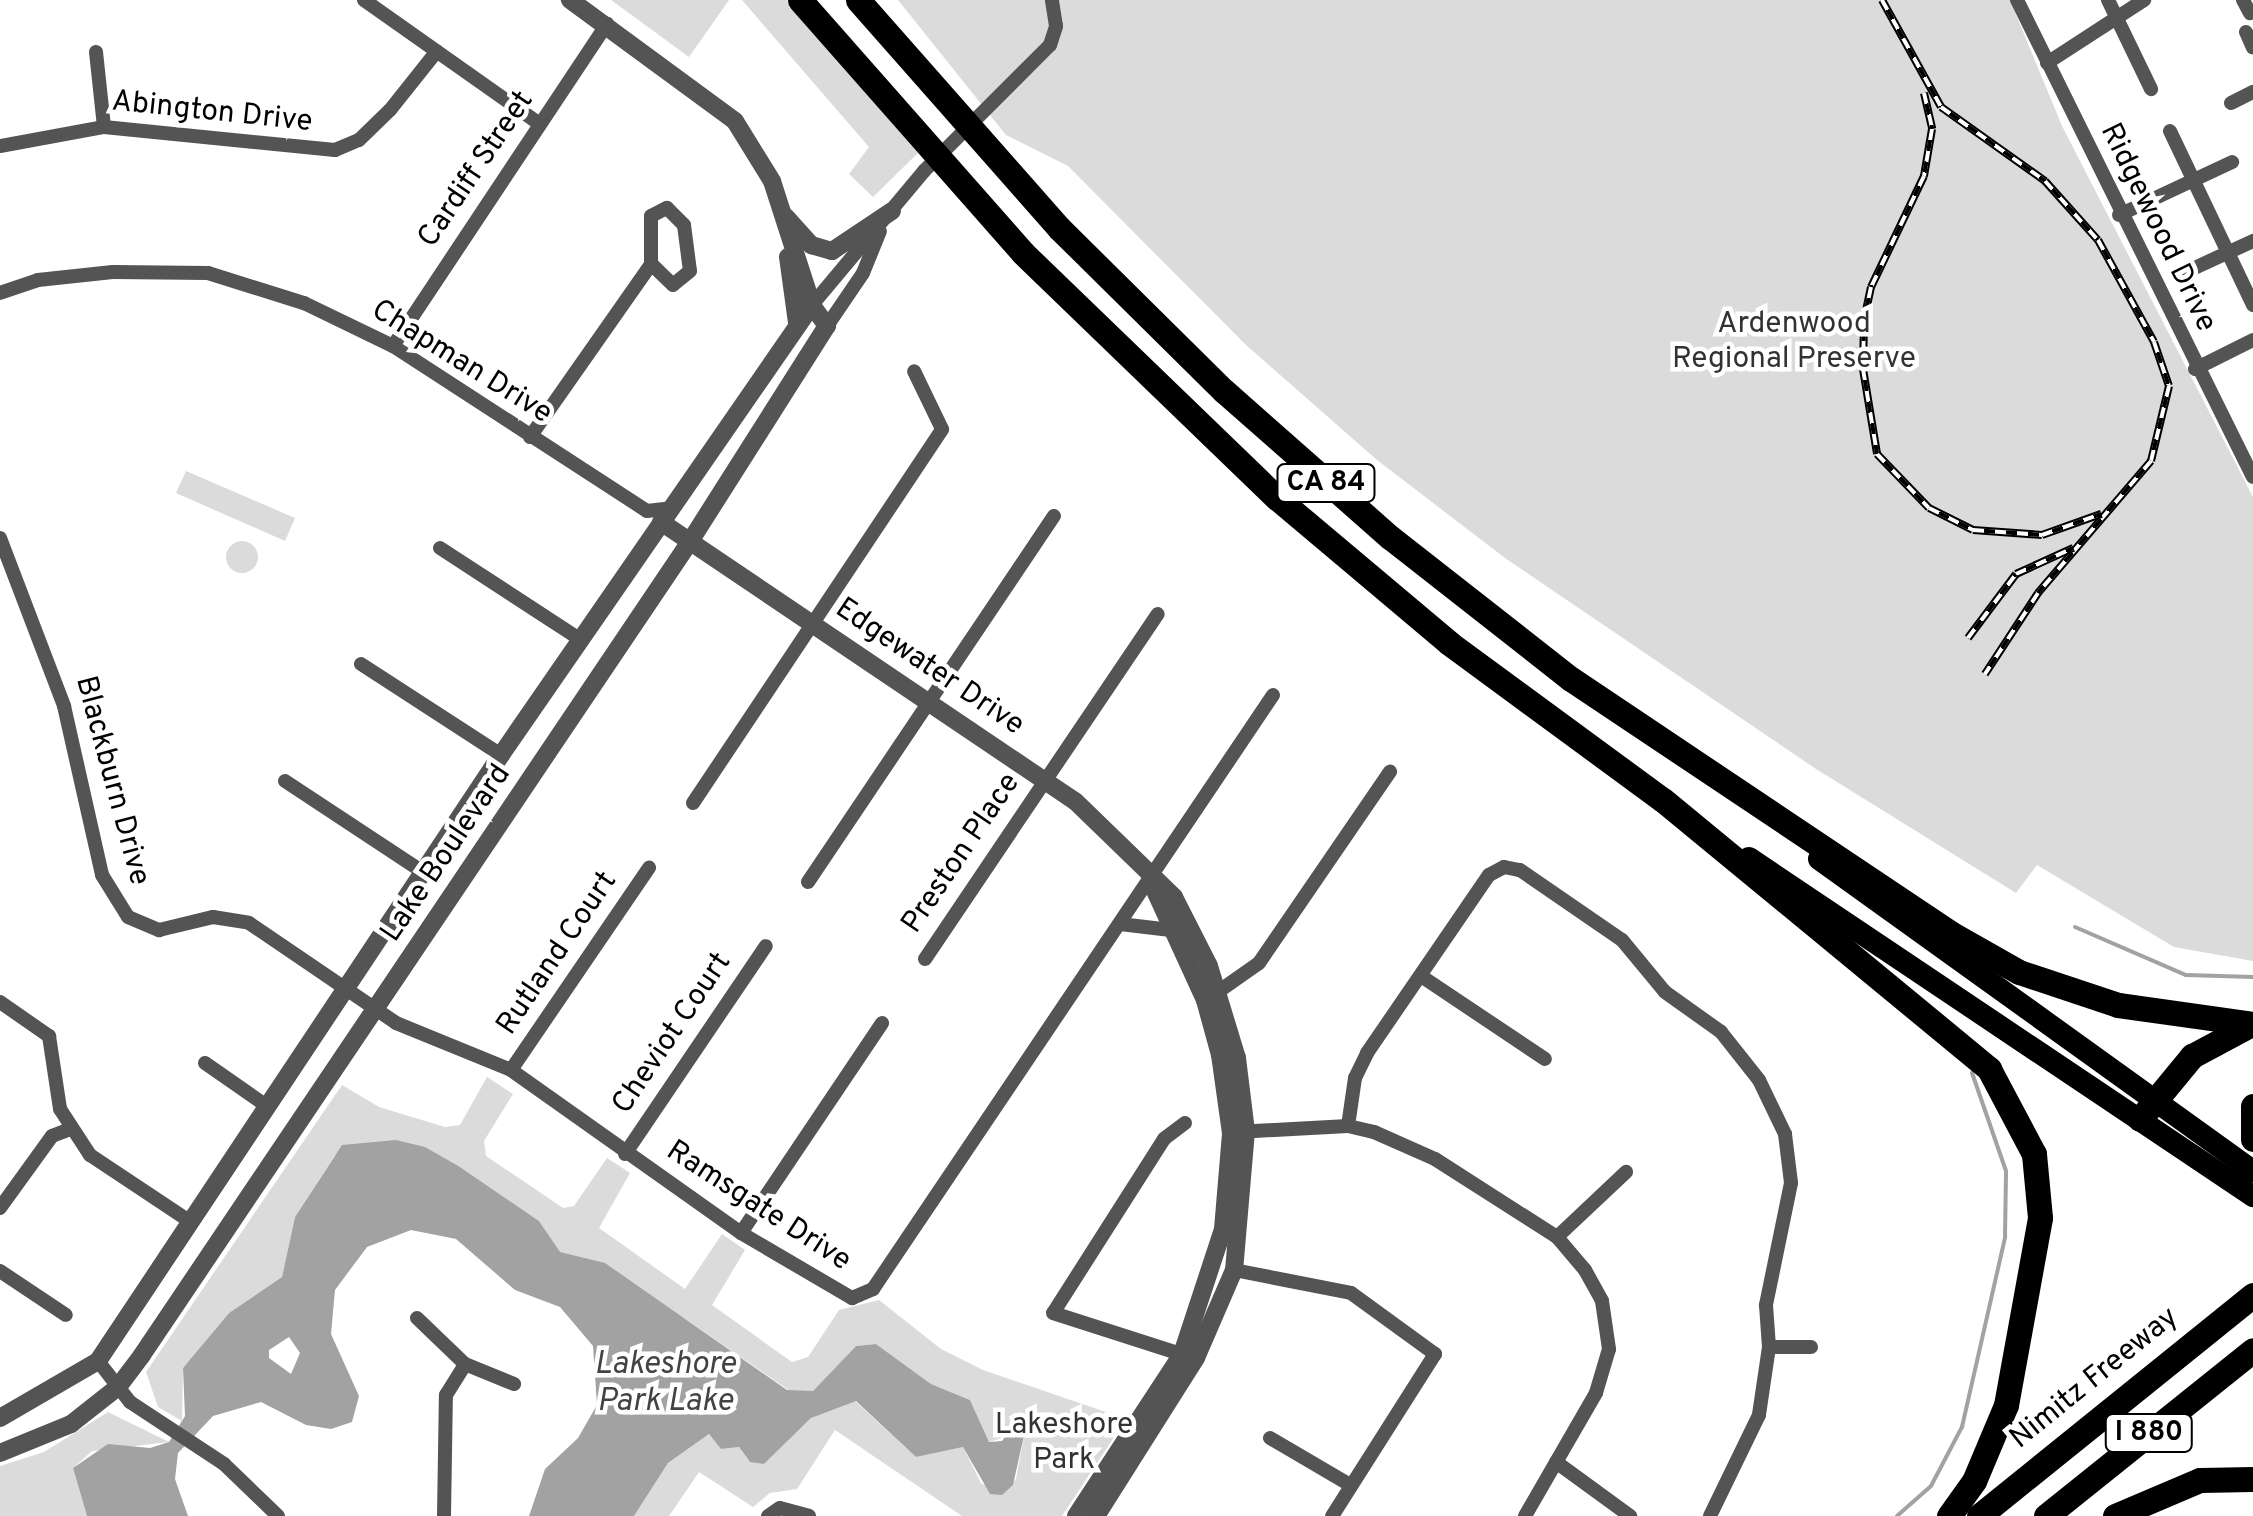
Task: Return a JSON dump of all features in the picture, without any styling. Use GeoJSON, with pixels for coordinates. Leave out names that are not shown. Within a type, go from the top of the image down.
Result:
{"type":"FeatureCollection","features":[{"type":"Feature","properties":{"kind":"highway","name":"CA 84"},"geometry":{"type":"LineString","coordinates":[[800,0],[945,170],[1193,422],[1450,643],[1663,800]]}},
{"type":"Feature","properties":{"kind":"highway","name":"CA 84"},"geometry":{"type":"LineString","coordinates":[[858,0],[1059,228],[1278,440],[1482,612],[1717,780],[2139,1103],[2253,1171]]}},
{"type":"Feature","properties":{"kind":"highway"},"geometry":{"type":"LineString","coordinates":[[1717,780],[2019,972],[2154,1012],[2253,1024]]}},
{"type":"Feature","properties":{"kind":"highway"},"geometry":{"type":"LineString","coordinates":[[1663,800],[2139,1103],[2253,1196]]}},
{"type":"Feature","properties":{"kind":"highway"},"geometry":{"type":"LineString","coordinates":[[1663,800],[1968,1048],[2022,1121],[2040,1186],[2036,1258],[1993,1444],[1948,1516]]}},
{"type":"Feature","properties":{"kind":"highway"},"geometry":{"type":"LineString","coordinates":[[2139,1103],[2192,1056],[2253,1024]]}},
{"type":"Feature","properties":{"kind":"highway"},"geometry":{"type":"LineString","coordinates":[[2253,1106],[2253,1139]]}},
{"type":"Feature","properties":{"kind":"highway"},"geometry":{"type":"LineString","coordinates":[[2150,1374],[2253,1278]]}},
{"type":"Feature","properties":{"kind":"highway","name":"Nimitz Freeway"},"geometry":{"type":"LineString","coordinates":[[1979,1516],[2150,1374],[2253,1295]]}},
{"type":"Feature","properties":{"kind":"highway","name":"I 880"},"geometry":{"type":"LineString","coordinates":[[2046,1516],[2253,1350]]}},
{"type":"Feature","properties":{"kind":"highway"},"geometry":{"type":"LineString","coordinates":[[2115,1516],[2187,1483],[2253,1478]]}},
{"type":"Feature","properties":{"kind":"street"},"geometry":{"type":"LineString","coordinates":[[364,0],[540,124]]}},
{"type":"Feature","properties":{"kind":"street"},"geometry":{"type":"LineString","coordinates":[[570,0],[607,24]]}},
{"type":"Feature","properties":{"kind":"street"},"geometry":{"type":"LineString","coordinates":[[579,0],[735,121],[786,217],[811,246],[832,251],[892,211]]}},
{"type":"Feature","properties":{"kind":"street","name":"Lake Boulevard"},"geometry":{"type":"LineString","coordinates":[[0,1418],[98,1361],[582,640],[658,519],[812,305],[924,172],[1050,45],[1052,0]]}},
{"type":"Feature","properties":{"kind":"street","name":"Ridgewood Drive"},"geometry":{"type":"LineString","coordinates":[[2017,0],[2119,216],[2253,477]]}},
{"type":"Feature","properties":{"kind":"street"},"geometry":{"type":"LineString","coordinates":[[2108,0],[2151,89]]}},
{"type":"Feature","properties":{"kind":"street"},"geometry":{"type":"LineString","coordinates":[[2046,63],[2144,0]]}},
{"type":"Feature","properties":{"kind":"street","name":"Cardiff Street"},"geometry":{"type":"LineString","coordinates":[[393,346],[607,24]]}},
{"type":"Feature","properties":{"kind":"street"},"geometry":{"type":"LineString","coordinates":[[2246,32],[2253,48]]}},
{"type":"Feature","properties":{"kind":"street"},"geometry":{"type":"LineString","coordinates":[[96,52],[104,127]]}},
{"type":"Feature","properties":{"kind":"street","name":"Abington Drive"},"geometry":{"type":"LineString","coordinates":[[0,146],[104,127],[336,150],[359,140],[390,110],[437,52]]}},
{"type":"Feature","properties":{"kind":"street"},"geometry":{"type":"LineString","coordinates":[[2231,102],[2253,92]]}},
{"type":"Feature","properties":{"kind":"street"},"geometry":{"type":"LineString","coordinates":[[2170,131],[2253,305]]}},
{"type":"Feature","properties":{"kind":"street"},"geometry":{"type":"LineString","coordinates":[[2119,216],[2232,162]]}},
{"type":"Feature","properties":{"kind":"street"},"geometry":{"type":"LineString","coordinates":[[530,438],[651,264],[650,216],[666,208],[684,225],[690,271],[674,285],[651,264]]}},
{"type":"Feature","properties":{"kind":"street"},"geometry":{"type":"LineString","coordinates":[[786,217],[797,324]]}},
{"type":"Feature","properties":{"kind":"street","name":"Lake Boulevard"},"geometry":{"type":"LineString","coordinates":[[0,1453],[71,1424],[124,1395],[375,1009],[691,540],[862,273],[880,228]]}},
{"type":"Feature","properties":{"kind":"street"},"geometry":{"type":"LineString","coordinates":[[2188,271],[2253,241]]}},
{"type":"Feature","properties":{"kind":"street"},"geometry":{"type":"LineString","coordinates":[[790,242],[812,305],[827,326]]}},
{"type":"Feature","properties":{"kind":"street","name":"Chapman Drive"},"geometry":{"type":"LineString","coordinates":[[0,293],[38,280],[112,272],[208,272],[304,303],[393,346],[658,519]]}},
{"type":"Feature","properties":{"kind":"street"},"geometry":{"type":"LineString","coordinates":[[2195,368],[2253,340]]}},
{"type":"Feature","properties":{"kind":"street"},"geometry":{"type":"LineString","coordinates":[[693,803],[942,429],[914,371]]}},
{"type":"Feature","properties":{"kind":"street"},"geometry":{"type":"LineString","coordinates":[[808,882],[1054,516]]}},
{"type":"Feature","properties":{"kind":"street","name":"Edgewater Drive"},"geometry":{"type":"LineString","coordinates":[[658,519],[1046,780],[1102,825],[1150,880],[1174,898],[1238,1058],[1234,1270],[1189,1356],[1089,1514]]}},
{"type":"Feature","properties":{"kind":"street","name":"Blackburn Drive"},"geometry":{"type":"LineString","coordinates":[[0,538],[64,706],[115,903],[144,928],[159,930],[213,917],[250,923],[346,991]]}},
{"type":"Feature","properties":{"kind":"street"},"geometry":{"type":"LineString","coordinates":[[440,548],[582,640]]}},
{"type":"Feature","properties":{"kind":"street","name":"Preston Place"},"geometry":{"type":"LineString","coordinates":[[925,960],[1158,614]]}},
{"type":"Feature","properties":{"kind":"street"},"geometry":{"type":"LineString","coordinates":[[361,664],[502,755]]}},
{"type":"Feature","properties":{"kind":"street","name":"Ramsgate Drive"},"geometry":{"type":"LineString","coordinates":[[346,991],[375,1009],[512,1070],[741,1233],[844,1296],[873,1289],[1273,695]]}},
{"type":"Feature","properties":{"kind":"street"},"geometry":{"type":"LineString","coordinates":[[1211,997],[1260,962],[1390,772]]}},
{"type":"Feature","properties":{"kind":"street"},"geometry":{"type":"LineString","coordinates":[[285,781],[423,872]]}},
{"type":"Feature","properties":{"kind":"street","name":"Rutland Court"},"geometry":{"type":"LineString","coordinates":[[512,1070],[649,868]]}},
{"type":"Feature","properties":{"kind":"street"},"geometry":{"type":"LineString","coordinates":[[1348,1126],[1361,1065],[1489,875],[1512,868],[1622,940],[1666,992],[1721,1032],[1759,1080],[1785,1134],[1789,1216],[1766,1304],[1769,1347],[1760,1415],[1710,1516]]}},
{"type":"Feature","properties":{"kind":"street","name":"Edgewater Drive"},"geometry":{"type":"LineString","coordinates":[[1150,880],[1171,930],[1211,997]]}},
{"type":"Feature","properties":{"kind":"street"},"geometry":{"type":"LineString","coordinates":[[1120,924],[1171,930]]}},
{"type":"Feature","properties":{"kind":"street","name":"Cheviot Court"},"geometry":{"type":"LineString","coordinates":[[625,1154],[766,946]]}},
{"type":"Feature","properties":{"kind":"street"},"geometry":{"type":"LineString","coordinates":[[1421,976],[1545,1059]]}},
{"type":"Feature","properties":{"kind":"street"},"geometry":{"type":"LineString","coordinates":[[0,1002],[49,1036],[68,1130],[90,1155],[191,1222]]}},
{"type":"Feature","properties":{"kind":"street"},"geometry":{"type":"LineString","coordinates":[[741,1233],[882,1023]]}},
{"type":"Feature","properties":{"kind":"street"},"geometry":{"type":"LineString","coordinates":[[205,1063],[268,1107]]}},
{"type":"Feature","properties":{"kind":"street"},"geometry":{"type":"LineString","coordinates":[[1185,1123],[1164,1139],[1054,1313],[1189,1356]]}},
{"type":"Feature","properties":{"kind":"street"},"geometry":{"type":"LineString","coordinates":[[1239,1132],[1348,1126],[1436,1158],[1557,1237],[1602,1301],[1608,1348],[1596,1394],[1525,1516]]}},
{"type":"Feature","properties":{"kind":"street"},"geometry":{"type":"LineString","coordinates":[[0,1208],[52,1136],[68,1130]]}},
{"type":"Feature","properties":{"kind":"street","name":"Edgewater Drive"},"geometry":{"type":"LineString","coordinates":[[1189,1356],[1223,1228],[1239,1132]]}},
{"type":"Feature","properties":{"kind":"street"},"geometry":{"type":"LineString","coordinates":[[1557,1237],[1626,1172]]}},
{"type":"Feature","properties":{"kind":"street"},"geometry":{"type":"LineString","coordinates":[[1234,1270],[1351,1293],[1435,1354],[1332,1516]]}},
{"type":"Feature","properties":{"kind":"street"},"geometry":{"type":"LineString","coordinates":[[0,1271],[66,1315]]}},
{"type":"Feature","properties":{"kind":"street"},"geometry":{"type":"LineString","coordinates":[[417,1318],[465,1364],[514,1384]]}},
{"type":"Feature","properties":{"kind":"street"},"geometry":{"type":"LineString","coordinates":[[1769,1347],[1812,1347]]}},
{"type":"Feature","properties":{"kind":"street"},"geometry":{"type":"LineString","coordinates":[[98,1361],[124,1395],[224,1464],[278,1516]]}},
{"type":"Feature","properties":{"kind":"street"},"geometry":{"type":"LineString","coordinates":[[444,1516],[446,1395],[465,1364]]}},
{"type":"Feature","properties":{"kind":"street"},"geometry":{"type":"LineString","coordinates":[[1270,1438],[1350,1485]]}},
{"type":"Feature","properties":{"kind":"street"},"geometry":{"type":"LineString","coordinates":[[1556,1462],[1630,1516]]}},
{"type":"Feature","properties":{"kind":"street"},"geometry":{"type":"LineString","coordinates":[[768,1516],[780,1508],[809,1516]]}},
{"type":"Feature","properties":{"kind":"green space"},"geometry":{"type":"Polygon","coordinates":[[[611,0],[729,0],[689,57],[611,0]]]}},
{"type":"Feature","properties":{"kind":"green space"},"geometry":{"type":"Polygon","coordinates":[[[742,0],[787,0],[918,153],[873,197],[849,174],[869,147],[742,0]]]}},
{"type":"Feature","properties":{"kind":"green space","name":"Ardenwood Regional Preserve"},"geometry":{"type":"Polygon","coordinates":[[[898,0],[2010,0],[2062,126],[2253,497],[2253,961],[2174,947],[2037,865],[2016,893],[1816,769],[1505,558],[1377,460],[1246,345],[1068,166],[1006,135],[898,0]]]}},
{"type":"Feature","properties":{"kind":"green space"},"geometry":{"type":"Polygon","coordinates":[[[186,471],[295,518],[285,541],[176,493],[186,471]]]}},
{"type":"Feature","properties":{"kind":"green space"},"geometry":{"type":"Polygon","coordinates":[[[242,541],[253,546],[258,557],[253,568],[242,573],[231,568],[226,557],[231,546],[242,541]]]}},
{"type":"Feature","properties":{"kind":"green space","name":"Lakeshore Park"},"geometry":{"type":"Polygon","coordinates":[[[487,1077],[513,1094],[484,1141],[486,1156],[563,1208],[574,1206],[607,1158],[630,1173],[599,1228],[685,1289],[722,1234],[745,1250],[712,1305],[792,1362],[808,1357],[839,1310],[879,1300],[941,1349],[983,1370],[1126,1419],[1062,1516],[962,1516],[835,1430],[797,1489],[770,1493],[753,1507],[699,1472],[669,1516],[634,1516],[668,1463],[709,1434],[721,1449],[739,1447],[748,1460],[764,1464],[811,1418],[842,1402],[855,1401],[916,1457],[963,1447],[981,1483],[1002,1495],[1016,1479],[1025,1431],[989,1442],[970,1400],[931,1384],[876,1344],[856,1346],[813,1391],[793,1393],[687,1320],[559,1252],[539,1221],[460,1167],[335,1155],[295,1217],[282,1277],[229,1313],[183,1368],[182,1421],[158,1407],[146,1372],[342,1085],[379,1107],[445,1127],[460,1125],[487,1077]]]}},
{"type":"Feature","properties":{"kind":"green space"},"geometry":{"type":"Polygon","coordinates":[[[108,1412],[169,1442],[92,1451],[73,1468],[87,1516],[0,1516],[0,1466],[44,1452],[108,1412]]]}},
{"type":"Feature","properties":{"kind":"water","name":"Lakeshore Park Lake"},"geometry":{"type":"Polygon","coordinates":[[[396,1140],[425,1147],[539,1221],[560,1252],[605,1263],[787,1390],[813,1391],[856,1346],[876,1344],[931,1384],[970,1400],[989,1442],[1002,1441],[1015,1423],[1025,1431],[1013,1485],[1002,1495],[990,1494],[963,1447],[916,1457],[856,1401],[811,1418],[764,1464],[750,1462],[739,1447],[721,1449],[709,1434],[668,1463],[634,1516],[529,1516],[545,1469],[578,1438],[597,1405],[593,1346],[560,1307],[515,1290],[456,1239],[411,1230],[367,1247],[335,1290],[331,1334],[359,1396],[352,1422],[331,1429],[306,1425],[261,1402],[213,1416],[178,1453],[175,1479],[188,1516],[87,1516],[73,1468],[108,1444],[150,1448],[169,1442],[185,1416],[183,1368],[229,1313],[282,1277],[295,1217],[342,1145],[396,1140]],[[289,1337],[269,1350],[269,1358],[291,1374],[300,1353],[289,1337]]]}},
{"type":"Feature","properties":{"kind":"waterway"},"geometry":{"type":"LineString","coordinates":[[2075,927],[2186,975],[2253,977]]}},
{"type":"Feature","properties":{"kind":"waterway"},"geometry":{"type":"LineString","coordinates":[[1897,1516],[1931,1486],[1962,1427],[2005,1237],[2006,1171],[1972,1073]]}},
{"type":"Feature","properties":{"kind":"railway"},"geometry":{"type":"LineString","coordinates":[[1882,0],[1941,107],[2045,181],[2098,240],[2154,342],[2169,386],[2151,461],[2038,593],[1985,674]]}},
{"type":"Feature","properties":{"kind":"railway"},"geometry":{"type":"LineString","coordinates":[[1924,93],[1932,129],[1924,176],[1871,287],[1864,319],[1863,369],[1877,454],[1929,508],[1973,530],[2042,535],[2101,514]]}},
{"type":"Feature","properties":{"kind":"railway"},"geometry":{"type":"LineString","coordinates":[[1968,638],[2016,574],[2073,548]]}}]}
